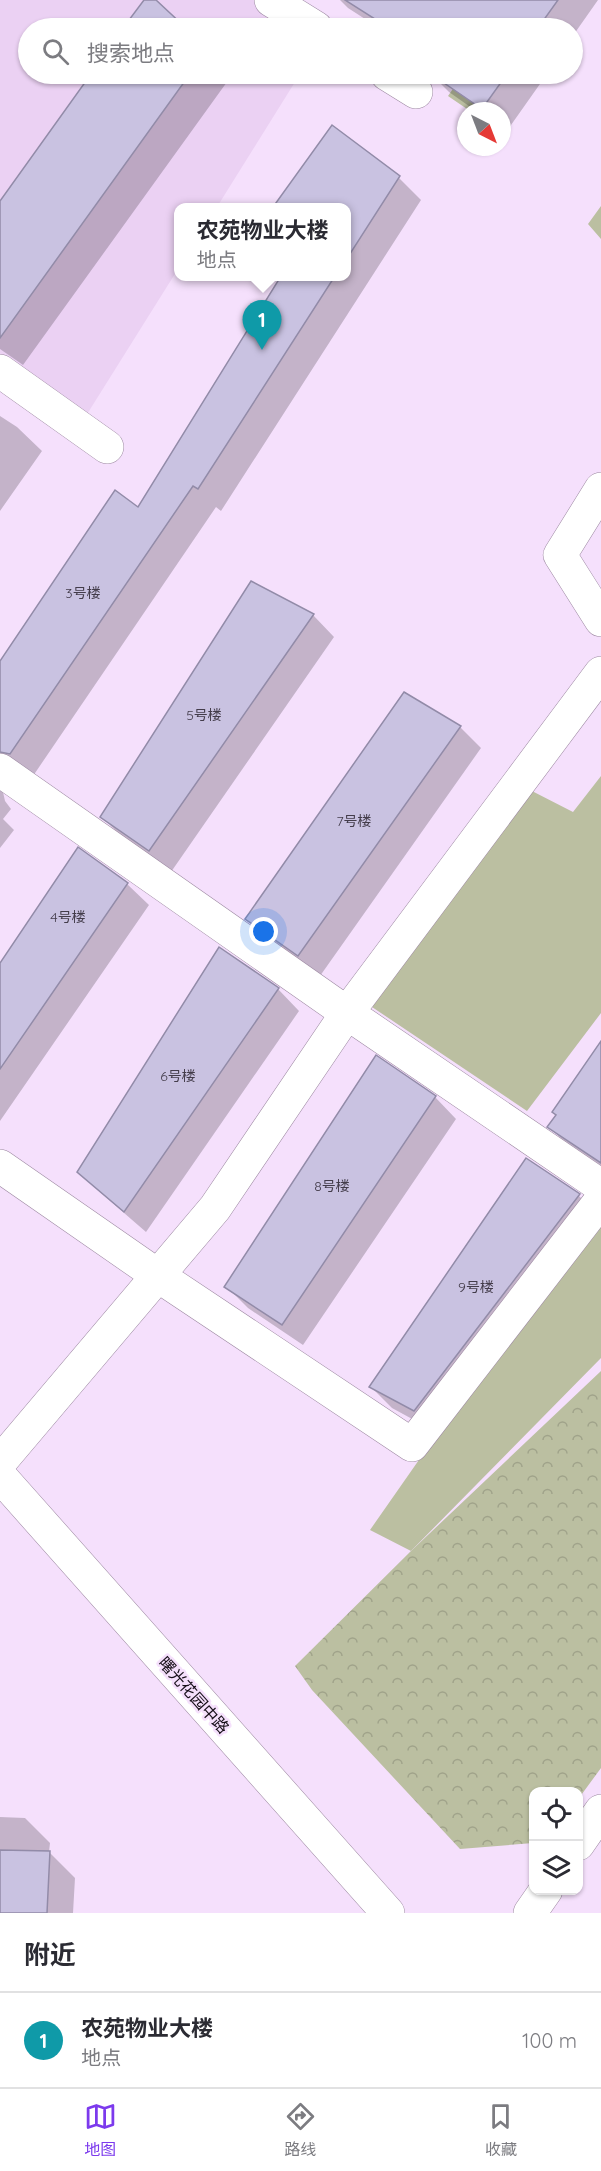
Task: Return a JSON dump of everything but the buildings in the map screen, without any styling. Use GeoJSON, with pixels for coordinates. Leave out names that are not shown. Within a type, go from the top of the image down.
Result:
{"type":"FeatureCollection","features":[{"type":"Feature","properties":{"kind":"street"},"geometry":{"type":"LineString","coordinates":[[271,0],[300,18]]}},
{"type":"Feature","properties":{"kind":"street"},"geometry":{"type":"LineString","coordinates":[[403,84],[416,92]]}},
{"type":"Feature","properties":{"kind":"street"},"geometry":{"type":"LineString","coordinates":[[0,371],[107,447]]}},
{"type":"Feature","properties":{"kind":"street"},"geometry":{"type":"LineString","coordinates":[[601,489],[560,555],[601,620]]}},
{"type":"Feature","properties":{"kind":"street"},"geometry":{"type":"LineString","coordinates":[[0,1462],[215,1208],[347,1013],[601,673]]}},
{"type":"Feature","properties":{"kind":"street"},"geometry":{"type":"LineString","coordinates":[[0,770],[347,1013],[601,1186]]}},
{"type":"Feature","properties":{"kind":"street"},"geometry":{"type":"LineString","coordinates":[[0,1166],[157,1275],[412,1445],[601,1200]]}},
{"type":"Feature","properties":{"kind":"street","name":"曙光花园中路"},"geometry":{"type":"LineString","coordinates":[[0,1476],[388,1913]]}},
{"type":"Feature","properties":{"kind":"street"},"geometry":{"type":"LineString","coordinates":[[581,1841],[601,1811]]}},
{"type":"Feature","properties":{"kind":"street"},"geometry":{"type":"LineString","coordinates":[[530,1913],[543,1895]]}},
{"type":"Feature","properties":{"kind":"shaded area"},"geometry":{"type":"Polygon","coordinates":[[[0,0],[271,0],[300,18],[18,18],[18,84],[294,84],[219,203],[174,203],[174,275],[79,427],[0,387],[0,0]]]}},
{"type":"Feature","properties":{"kind":"green space"},"geometry":{"type":"Polygon","coordinates":[[[456,84],[496,84],[483,102],[457,102],[448,96],[456,84]]]}},
{"type":"Feature","properties":{"kind":"green space"},"geometry":{"type":"Polygon","coordinates":[[[601,206],[601,239],[588,224],[601,206]]]}},
{"type":"Feature","properties":{"kind":"green space"},"geometry":{"type":"Polygon","coordinates":[[[601,776],[601,1013],[527,1111],[372,1007],[530,790],[573,812],[601,776]]]}},
{"type":"Feature","properties":{"kind":"green space"},"geometry":{"type":"Polygon","coordinates":[[[601,1220],[601,1358],[411,1551],[370,1530],[465,1394],[601,1220]]]}},
{"type":"Feature","properties":{"kind":"green space"},"geometry":{"type":"Polygon","coordinates":[[[601,1371],[601,1768],[583,1793],[583,1787],[529,1787],[529,1843],[460,1849],[312,1690],[295,1666],[411,1551],[601,1371]]]}},
{"type":"Feature","properties":{"kind":"place","name":"农苑物业大楼"},"geometry":{"type":"Point","coordinates":[262,350]}}]}
